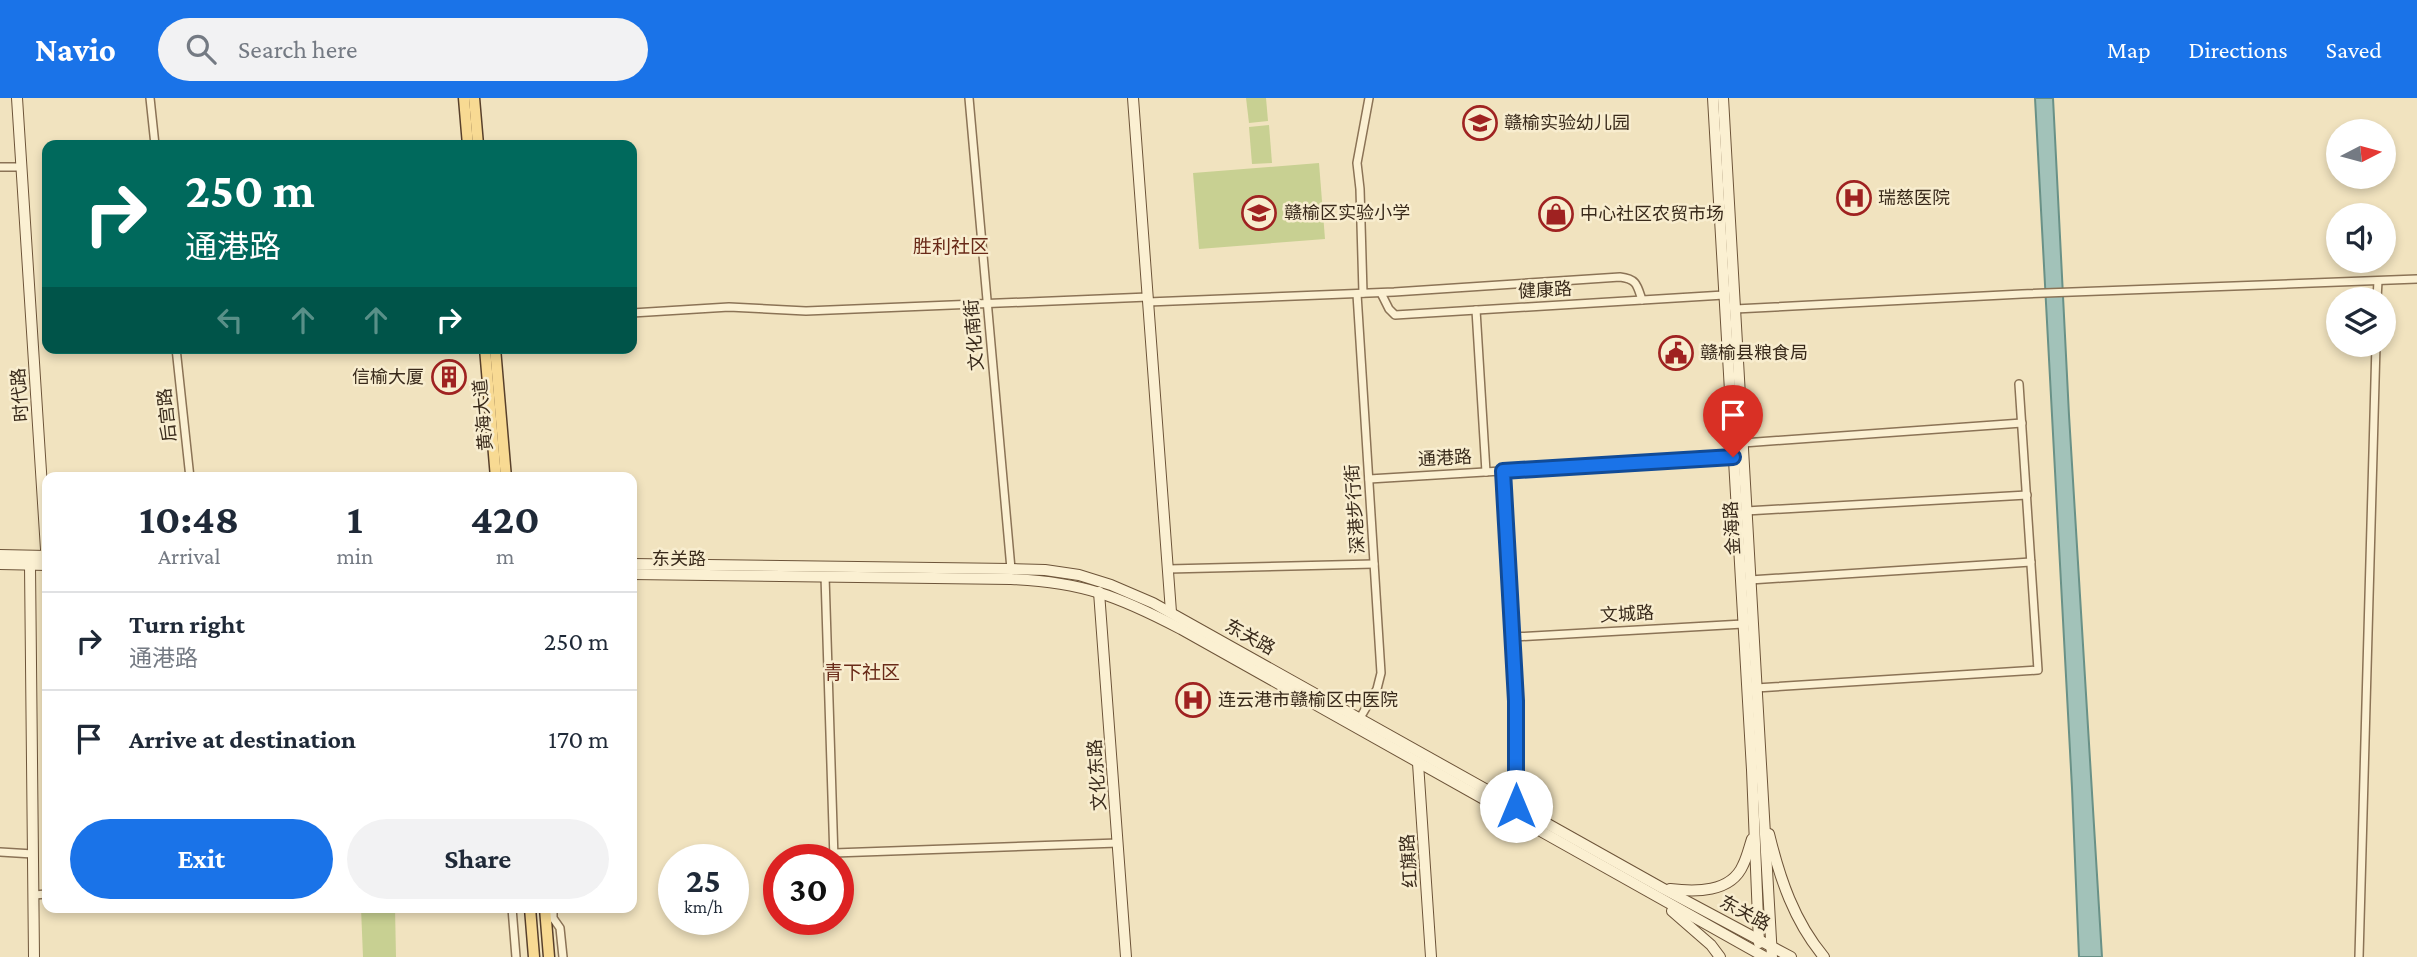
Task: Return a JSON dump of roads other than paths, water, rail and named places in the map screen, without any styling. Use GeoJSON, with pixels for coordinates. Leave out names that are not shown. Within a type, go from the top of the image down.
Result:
{"type":"FeatureCollection","features":[{"type":"Feature","properties":{"kind":"main road","name":"时代路"},"geometry":{"type":"LineString","coordinates":[[17,98],[42,481]]}},
{"type":"Feature","properties":{"kind":"main road"},"geometry":{"type":"LineString","coordinates":[[464,98],[468,140]]}},
{"type":"Feature","properties":{"kind":"main road"},"geometry":{"type":"LineString","coordinates":[[474,98],[478,140]]}},
{"type":"Feature","properties":{"kind":"main road"},"geometry":{"type":"LineString","coordinates":[[1133,98],[1171,612]]}},
{"type":"Feature","properties":{"kind":"main road","name":"金海路"},"geometry":{"type":"LineString","coordinates":[[1713,98],[1761,956]]}},
{"type":"Feature","properties":{"kind":"main road","name":"金海路"},"geometry":{"type":"LineString","coordinates":[[1723,98],[1772,957]]}},
{"type":"Feature","properties":{"kind":"main road","name":"黄海大道"},"geometry":{"type":"LineString","coordinates":[[486,354],[495,472]]}},
{"type":"Feature","properties":{"kind":"main road","name":"黄海大道"},"geometry":{"type":"LineString","coordinates":[[496,354],[505,472]]}},
{"type":"Feature","properties":{"kind":"main road"},"geometry":{"type":"LineString","coordinates":[[0,555],[42,556]]}},
{"type":"Feature","properties":{"kind":"main road"},"geometry":{"type":"LineString","coordinates":[[0,564],[42,565]]}},
{"type":"Feature","properties":{"kind":"main road","name":"东关路"},"geometry":{"type":"LineString","coordinates":[[637,564],[1011,569],[1063,572],[1128,591],[1171,612],[1516,806],[1761,956]]}},
{"type":"Feature","properties":{"kind":"main road"},"geometry":{"type":"LineString","coordinates":[[30,565],[34,957]]}},
{"type":"Feature","properties":{"kind":"main road","name":"东关路"},"geometry":{"type":"LineString","coordinates":[[637,574],[1044,581],[1076,585],[1099,592],[1181,629],[1418,763],[1659,892],[1759,938],[1791,957]]}},
{"type":"Feature","properties":{"kind":"main road","name":"文化东路"},"geometry":{"type":"LineString","coordinates":[[1099,592],[1126,957]]}},
{"type":"Feature","properties":{"kind":"main road","name":"红旗路"},"geometry":{"type":"LineString","coordinates":[[1418,763],[1431,957]]}},
{"type":"Feature","properties":{"kind":"main road"},"geometry":{"type":"LineString","coordinates":[[1763,810],[1778,871],[1792,907],[1810,940],[1824,957]]}},
{"type":"Feature","properties":{"kind":"main road"},"geometry":{"type":"LineString","coordinates":[[1659,892],[1708,891],[1727,883],[1742,868],[1755,832]]}},
{"type":"Feature","properties":{"kind":"main road"},"geometry":{"type":"LineString","coordinates":[[1659,892],[1720,957]]}},
{"type":"Feature","properties":{"kind":"main road"},"geometry":{"type":"LineString","coordinates":[[530,913],[534,957]]}},
{"type":"Feature","properties":{"kind":"main road"},"geometry":{"type":"LineString","coordinates":[[545,913],[549,957]]}},
{"type":"Feature","properties":{"kind":"street"},"geometry":{"type":"LineString","coordinates":[[150,98],[154,140]]}},
{"type":"Feature","properties":{"kind":"street","name":"文化南街"},"geometry":{"type":"LineString","coordinates":[[969,98],[1011,569]]}},
{"type":"Feature","properties":{"kind":"street","name":"深港步行街"},"geometry":{"type":"LineString","coordinates":[[1360,718],[1381,681],[1360,294],[1360,189],[1357,163],[1369,98]]}},
{"type":"Feature","properties":{"kind":"street"},"geometry":{"type":"LineString","coordinates":[[0,167],[21,167]]}},
{"type":"Feature","properties":{"kind":"street"},"geometry":{"type":"LineString","coordinates":[[637,313],[729,307],[806,311],[1360,294],[1620,276],[1631,278],[1642,300]]}},
{"type":"Feature","properties":{"kind":"street"},"geometry":{"type":"LineString","coordinates":[[1735,309],[2022,294],[2417,279]]}},
{"type":"Feature","properties":{"kind":"street"},"geometry":{"type":"LineString","coordinates":[[2378,281],[2378,287]]}},
{"type":"Feature","properties":{"kind":"street","name":"健康路"},"geometry":{"type":"LineString","coordinates":[[1381,293],[1395,315],[1724,295]]}},
{"type":"Feature","properties":{"kind":"street"},"geometry":{"type":"LineString","coordinates":[[1476,310],[1486,472]]}},
{"type":"Feature","properties":{"kind":"street","name":"后宫路"},"geometry":{"type":"LineString","coordinates":[[177,354],[189,472]]}},
{"type":"Feature","properties":{"kind":"street"},"geometry":{"type":"LineString","coordinates":[[2359,957],[2376,357]]}},
{"type":"Feature","properties":{"kind":"street"},"geometry":{"type":"LineString","coordinates":[[1756,688],[2038,670],[2019,383]]}},
{"type":"Feature","properties":{"kind":"street"},"geometry":{"type":"LineString","coordinates":[[1743,443],[2022,423]]}},
{"type":"Feature","properties":{"kind":"street","name":"通港路"},"geometry":{"type":"LineString","coordinates":[[1369,478],[1733,457]]}},
{"type":"Feature","properties":{"kind":"street"},"geometry":{"type":"LineString","coordinates":[[1503,471],[1514,637],[1516,806]]}},
{"type":"Feature","properties":{"kind":"street"},"geometry":{"type":"LineString","coordinates":[[1746,511],[2027,495]]}},
{"type":"Feature","properties":{"kind":"street"},"geometry":{"type":"LineString","coordinates":[[1750,580],[2031,562]]}},
{"type":"Feature","properties":{"kind":"street"},"geometry":{"type":"LineString","coordinates":[[1168,569],[1374,564]]}},
{"type":"Feature","properties":{"kind":"street"},"geometry":{"type":"LineString","coordinates":[[825,576],[834,844]]}},
{"type":"Feature","properties":{"kind":"street","name":"文城路"},"geometry":{"type":"LineString","coordinates":[[1514,637],[1743,624]]}},
{"type":"Feature","properties":{"kind":"street"},"geometry":{"type":"LineString","coordinates":[[854,855],[1118,843]]}},
{"type":"Feature","properties":{"kind":"street"},"geometry":{"type":"LineString","coordinates":[[0,852],[33,854]]}},
{"type":"Feature","properties":{"kind":"street"},"geometry":{"type":"LineString","coordinates":[[34,895],[42,894]]}},
{"type":"Feature","properties":{"kind":"street"},"geometry":{"type":"LineString","coordinates":[[512,913],[516,957]]}},
{"type":"Feature","properties":{"kind":"street"},"geometry":{"type":"LineString","coordinates":[[553,913],[553,918],[560,928],[563,957]]}},
{"type":"Feature","properties":{"kind":"water"},"geometry":{"type":"Polygon","coordinates":[[[2035,98],[2053,98],[2102,957],[2079,957],[2035,98]]]}},
{"type":"Feature","properties":{"kind":"place","name":"赣榆实验幼儿园"},"geometry":{"type":"Point","coordinates":[1480,123]}},
{"type":"Feature","properties":{"kind":"place","name":"瑞慈医院"},"geometry":{"type":"Point","coordinates":[1854,198]}},
{"type":"Feature","properties":{"kind":"place","name":"赣榆区实验小学"},"geometry":{"type":"Point","coordinates":[1259,213]}},
{"type":"Feature","properties":{"kind":"place","name":"中心社区农贸市场"},"geometry":{"type":"Point","coordinates":[1556,214]}},
{"type":"Feature","properties":{"kind":"place","name":"赣榆县粮食局"},"geometry":{"type":"Point","coordinates":[1676,353]}},
{"type":"Feature","properties":{"kind":"place","name":"信榆大厦"},"geometry":{"type":"Point","coordinates":[449,377]}},
{"type":"Feature","properties":{"kind":"place","name":"连云港市赣榆区中医院"},"geometry":{"type":"Point","coordinates":[1193,700]}},
{"type":"Feature","properties":{"kind":"district","name":"胜利社区"},"geometry":{"type":"Point","coordinates":[951,246]}},
{"type":"Feature","properties":{"kind":"district","name":"青下社区"},"geometry":{"type":"Point","coordinates":[862,672]}}]}
